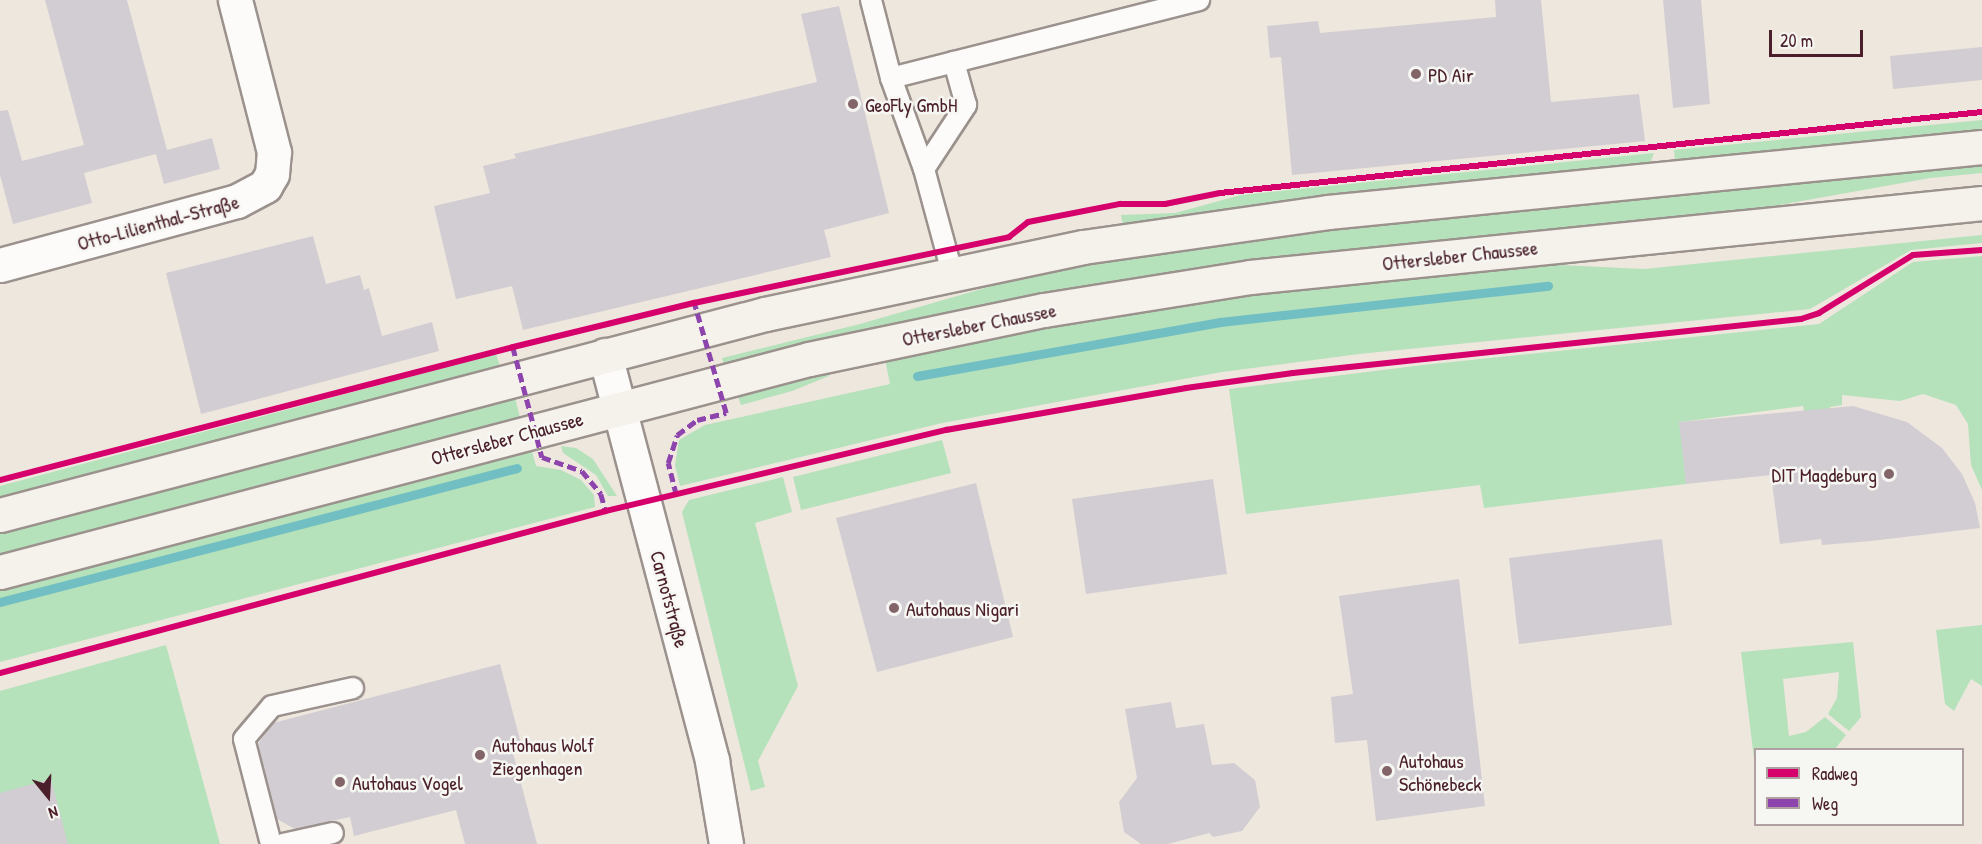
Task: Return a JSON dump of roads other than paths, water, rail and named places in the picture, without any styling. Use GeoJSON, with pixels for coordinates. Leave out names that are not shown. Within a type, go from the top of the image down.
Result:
{"type":"FeatureCollection","features":[{"type":"Feature","properties":{"kind":"main road"},"geometry":{"type":"LineString","coordinates":[[0,515],[605,355],[952,272],[1095,245],[1328,212],[1982,147]]}},
{"type":"Feature","properties":{"kind":"main road","name":"Ottersleber Chaussee"},"geometry":{"type":"LineString","coordinates":[[0,572],[867,346],[1177,288],[1331,268],[1982,203]]}},
{"type":"Feature","properties":{"kind":"street","name":"Otto-Lilienthal-Straße"},"geometry":{"type":"LineString","coordinates":[[0,265],[237,201],[265,186],[272,174],[274,152],[235,0]]}},
{"type":"Feature","properties":{"kind":"street","name":"Carnotstraße"},"geometry":{"type":"LineString","coordinates":[[605,355],[712,761],[726,844]]}},
{"type":"Feature","properties":{"kind":"lane"},"geometry":{"type":"LineString","coordinates":[[871,0],[891,78],[924,169],[952,272]]}},
{"type":"Feature","properties":{"kind":"lane"},"geometry":{"type":"LineString","coordinates":[[891,78],[1199,0]]}},
{"type":"Feature","properties":{"kind":"lane"},"geometry":{"type":"LineString","coordinates":[[924,169],[966,105],[954,62]]}},
{"type":"Feature","properties":{"kind":"lane"},"geometry":{"type":"LineString","coordinates":[[271,844],[244,739],[272,706],[353,688]]}},
{"type":"Feature","properties":{"kind":"lane"},"geometry":{"type":"LineString","coordinates":[[282,844],[333,833]]}},
{"type":"Feature","properties":{"kind":"waterway"},"geometry":{"type":"LineString","coordinates":[[917,376],[1220,322],[1548,286]]}},
{"type":"Feature","properties":{"kind":"waterway"},"geometry":{"type":"LineString","coordinates":[[0,602],[517,468]]}},
{"type":"Feature","properties":{"kind":"place","name":"PD Air"},"geometry":{"type":"Point","coordinates":[1416,74]}},
{"type":"Feature","properties":{"kind":"place","name":"GeoFly GmbH"},"geometry":{"type":"Point","coordinates":[853,104]}},
{"type":"Feature","properties":{"kind":"place","name":"DIT Magdeburg"},"geometry":{"type":"Point","coordinates":[1889,474]}},
{"type":"Feature","properties":{"kind":"place","name":"Autohaus Nigari"},"geometry":{"type":"Point","coordinates":[894,608]}},
{"type":"Feature","properties":{"kind":"place","name":"Autohaus Wolf Ziegenhagen"},"geometry":{"type":"Point","coordinates":[480,755]}},
{"type":"Feature","properties":{"kind":"place","name":"Autohaus Schönebeck"},"geometry":{"type":"Point","coordinates":[1387,771]}},
{"type":"Feature","properties":{"kind":"place","name":"Autohaus Vogel"},"geometry":{"type":"Point","coordinates":[340,782]}}]}
